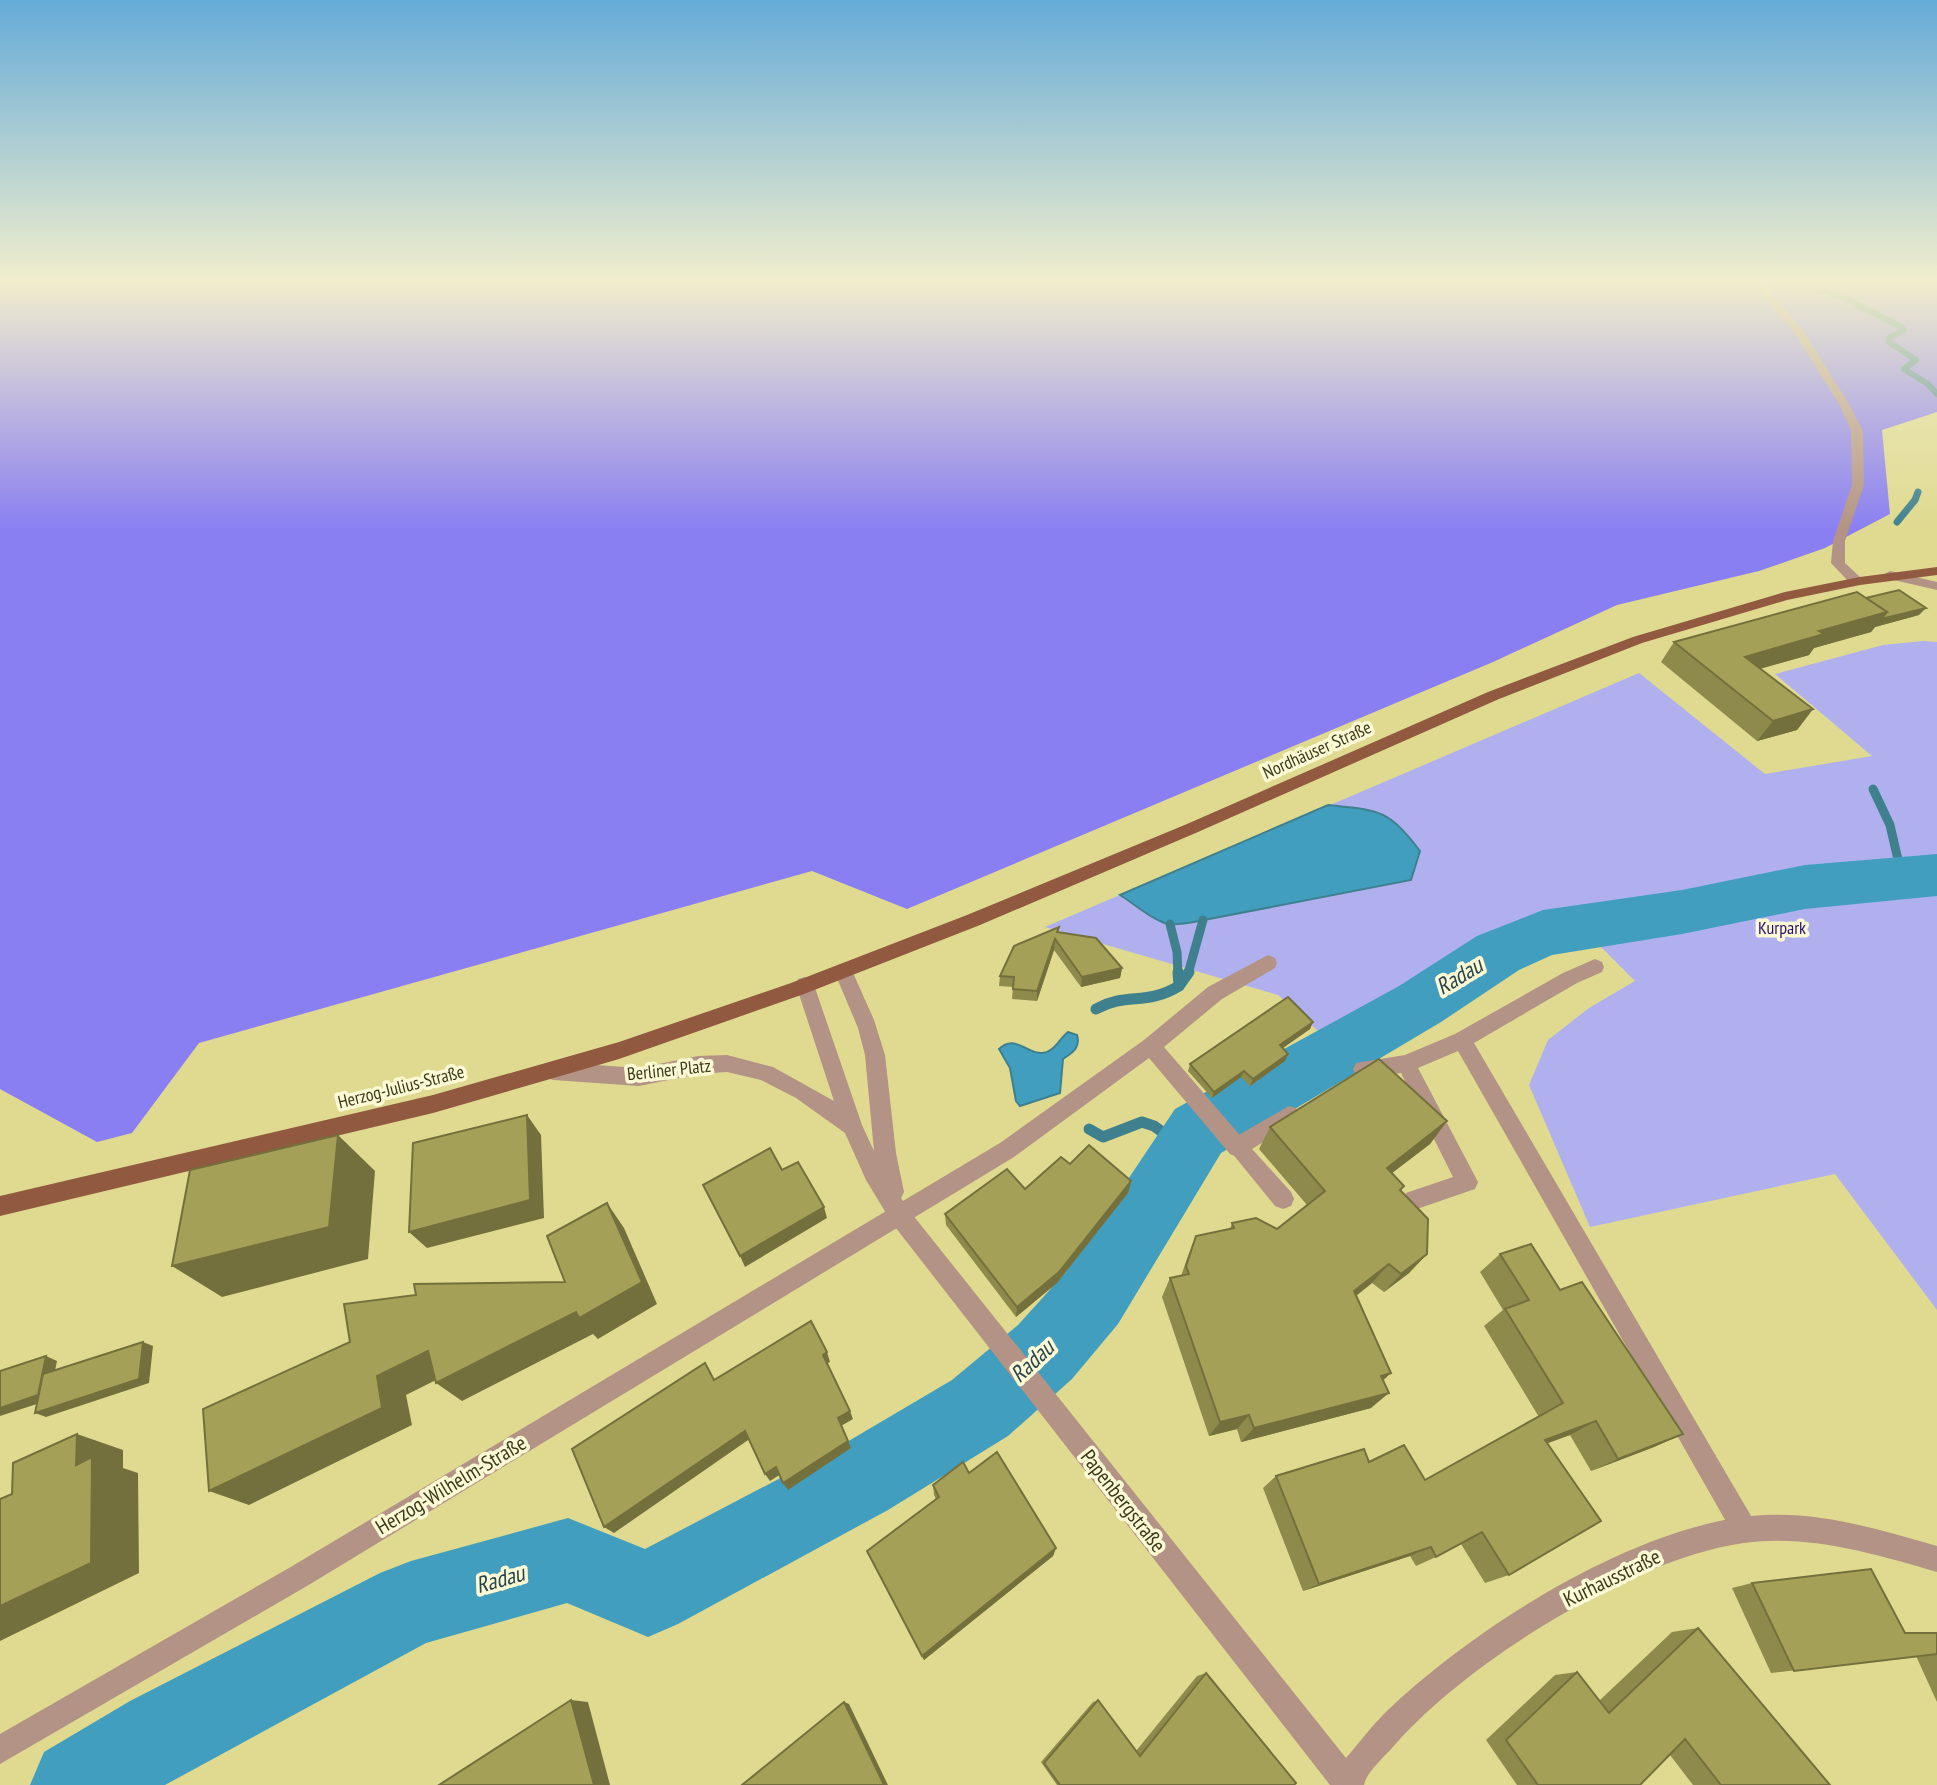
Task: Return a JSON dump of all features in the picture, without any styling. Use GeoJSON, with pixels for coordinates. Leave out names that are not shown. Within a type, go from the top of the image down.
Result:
{"type":"FeatureCollection","features":[{"type":"Feature","properties":{"kind":"main road","name":"Nordhäuser Straße"},"geometry":{"type":"LineString","coordinates":[[805,985],[1045,891],[1429,724],[1602,653],[1735,609],[1855,580],[1937,570]]}},
{"type":"Feature","properties":{"kind":"main road","name":"Herzog-Julius-Straße"},"geometry":{"type":"LineString","coordinates":[[0,1206],[332,1128],[553,1071],[805,985]]}},
{"type":"Feature","properties":{"kind":"street"},"geometry":{"type":"LineString","coordinates":[[1818,363],[1857,431],[1858,485],[1839,541],[1838,563],[1855,580]]}},
{"type":"Feature","properties":{"kind":"street"},"geometry":{"type":"LineString","coordinates":[[1890,575],[1937,586]]}},
{"type":"Feature","properties":{"kind":"street"},"geometry":{"type":"LineString","coordinates":[[843,971],[872,1043],[882,1140],[889,1180],[900,1216],[1007,1150],[1151,1046],[1215,993],[1268,963]]}},
{"type":"Feature","properties":{"kind":"street"},"geometry":{"type":"LineString","coordinates":[[1342,1083],[1365,1069],[1406,1064],[1462,1040],[1570,978],[1595,967]]}},
{"type":"Feature","properties":{"kind":"street","name":"Berliner Platz"},"geometry":{"type":"LineString","coordinates":[[805,985],[852,1126],[874,1173],[900,1216]]}},
{"type":"Feature","properties":{"kind":"street"},"geometry":{"type":"LineString","coordinates":[[1462,1040],[1745,1530]]}},
{"type":"Feature","properties":{"kind":"street"},"geometry":{"type":"LineString","coordinates":[[1151,1046],[1283,1199]]}},
{"type":"Feature","properties":{"kind":"street","name":"Berliner Platz"},"geometry":{"type":"LineString","coordinates":[[553,1071],[639,1077],[710,1063],[736,1066],[781,1080],[818,1101],[852,1126]]}},
{"type":"Feature","properties":{"kind":"street"},"geometry":{"type":"LineString","coordinates":[[1406,1064],[1467,1182],[1414,1200]]}},
{"type":"Feature","properties":{"kind":"street"},"geometry":{"type":"LineString","coordinates":[[1237,1147],[1307,1104]]}},
{"type":"Feature","properties":{"kind":"street","name":"Papenbergstraße"},"geometry":{"type":"LineString","coordinates":[[900,1216],[991,1335],[1347,1783]]}},
{"type":"Feature","properties":{"kind":"street","name":"Herzog-Wilhelm-Straße"},"geometry":{"type":"LineString","coordinates":[[0,1750],[341,1553],[900,1216]]}},
{"type":"Feature","properties":{"kind":"street","name":"Kurhausstraße"},"geometry":{"type":"LineString","coordinates":[[1347,1783],[1396,1722],[1441,1681],[1552,1607],[1648,1556],[1745,1530],[1798,1530],[1868,1540],[1937,1559]]}},
{"type":"Feature","properties":{"kind":"green space","name":"Kurpark"},"geometry":{"type":"Polygon","coordinates":[[[1937,642],[1937,1310],[1835,1174],[1590,1227],[1529,1085],[1548,1040],[1589,1008],[1635,981],[1598,944],[1546,947],[1429,1009],[1347,1057],[1278,995],[1045,927],[1639,673],[1765,774],[1872,756],[1775,674],[1883,645],[1937,642]]]}},
{"type":"Feature","properties":{"kind":"shaded area"},"geometry":{"type":"Polygon","coordinates":[[[0,363],[1937,363],[1937,412],[1882,430],[1890,514],[1825,548],[1759,571],[1617,605],[1493,662],[907,909],[812,871],[199,1043],[132,1133],[97,1142],[0,1089],[0,363]]]}},
{"type":"Feature","properties":{"kind":"shaded area"},"geometry":{"type":"Polygon","coordinates":[[[1328,805],[1359,808],[1381,814],[1399,827],[1420,851],[1411,880],[1178,924],[1157,920],[1120,895],[1328,805]]]}},
{"type":"Feature","properties":{"kind":"shaded area"},"geometry":{"type":"Polygon","coordinates":[[[1068,1032],[1077,1035],[1078,1043],[1075,1050],[1063,1059],[1060,1093],[1020,1106],[1016,1101],[1010,1068],[999,1049],[1011,1043],[1034,1052],[1047,1052],[1068,1032]]]}},
{"type":"Feature","properties":{"kind":"building"},"geometry":{"type":"Polygon","coordinates":[[[1899,590],[1926,608],[1881,619],[1887,612],[1866,598],[1899,590]]]}},
{"type":"Feature","properties":{"kind":"building"},"geometry":{"type":"Polygon","coordinates":[[[1857,592],[1887,612],[1819,631],[1824,634],[1745,657],[1813,709],[1773,721],[1674,642],[1857,592]]]}},
{"type":"Feature","properties":{"kind":"building"},"geometry":{"type":"Polygon","coordinates":[[[1059,927],[1057,932],[1096,938],[1122,968],[1082,977],[1055,939],[1037,991],[1013,989],[1014,977],[1000,976],[1014,946],[1059,927]]]}},
{"type":"Feature","properties":{"kind":"building"},"geometry":{"type":"Polygon","coordinates":[[[1288,997],[1313,1022],[1280,1045],[1288,1054],[1253,1079],[1244,1071],[1214,1092],[1190,1064],[1288,997]]]}},
{"type":"Feature","properties":{"kind":"building"},"geometry":{"type":"Polygon","coordinates":[[[1379,1059],[1447,1121],[1387,1168],[1404,1186],[1400,1190],[1428,1219],[1427,1254],[1401,1274],[1389,1264],[1354,1291],[1391,1373],[1381,1376],[1389,1393],[1254,1428],[1249,1415],[1220,1422],[1170,1278],[1189,1274],[1186,1266],[1196,1236],[1234,1228],[1232,1223],[1256,1218],[1277,1229],[1325,1191],[1270,1127],[1379,1059]]]}},
{"type":"Feature","properties":{"kind":"building"},"geometry":{"type":"Polygon","coordinates":[[[527,1115],[530,1200],[409,1232],[413,1143],[527,1115]]]}},
{"type":"Feature","properties":{"kind":"building"},"geometry":{"type":"Polygon","coordinates":[[[338,1135],[329,1227],[172,1266],[190,1170],[338,1135]]]}},
{"type":"Feature","properties":{"kind":"building"},"geometry":{"type":"Polygon","coordinates":[[[1089,1145],[1131,1181],[1059,1272],[1017,1307],[945,1214],[1007,1169],[1025,1189],[1061,1157],[1070,1164],[1089,1145]]]}},
{"type":"Feature","properties":{"kind":"building"},"geometry":{"type":"Polygon","coordinates":[[[770,1148],[782,1170],[798,1162],[824,1207],[740,1256],[703,1185],[770,1148]]]}},
{"type":"Feature","properties":{"kind":"building"},"geometry":{"type":"Polygon","coordinates":[[[607,1203],[642,1282],[579,1318],[576,1312],[436,1383],[428,1351],[377,1376],[382,1408],[209,1491],[203,1409],[350,1342],[344,1304],[416,1295],[414,1284],[565,1282],[547,1236],[607,1203]]]}},
{"type":"Feature","properties":{"kind":"building"},"geometry":{"type":"Polygon","coordinates":[[[1531,1244],[1560,1290],[1582,1282],[1683,1434],[1618,1459],[1596,1421],[1545,1440],[1601,1521],[1509,1575],[1482,1532],[1436,1557],[1431,1547],[1319,1584],[1276,1476],[1364,1449],[1369,1462],[1404,1445],[1425,1480],[1563,1403],[1505,1309],[1529,1300],[1500,1254],[1531,1244]]]}},
{"type":"Feature","properties":{"kind":"building"},"geometry":{"type":"Polygon","coordinates":[[[811,1321],[827,1352],[823,1355],[850,1411],[838,1418],[848,1441],[783,1483],[776,1467],[765,1474],[745,1431],[604,1527],[572,1449],[705,1363],[714,1380],[811,1321]]]}},
{"type":"Feature","properties":{"kind":"building"},"geometry":{"type":"Polygon","coordinates":[[[143,1342],[139,1379],[35,1413],[43,1374],[143,1342]]]}},
{"type":"Feature","properties":{"kind":"building"},"geometry":{"type":"Polygon","coordinates":[[[46,1356],[38,1395],[0,1408],[0,1371],[46,1356]]]}},
{"type":"Feature","properties":{"kind":"building"},"geometry":{"type":"Polygon","coordinates":[[[77,1434],[76,1465],[92,1457],[91,1563],[0,1606],[0,1499],[12,1494],[13,1463],[77,1434]]]}},
{"type":"Feature","properties":{"kind":"building"},"geometry":{"type":"Polygon","coordinates":[[[997,1452],[1056,1548],[922,1656],[867,1551],[939,1497],[933,1485],[963,1462],[969,1473],[997,1452]]]}},
{"type":"Feature","properties":{"kind":"building"},"geometry":{"type":"Polygon","coordinates":[[[1871,1569],[1905,1633],[1937,1633],[1937,1654],[1794,1671],[1752,1583],[1871,1569]]]}},
{"type":"Feature","properties":{"kind":"building"},"geometry":{"type":"Polygon","coordinates":[[[1698,1628],[1830,1785],[1721,1785],[1685,1739],[1640,1785],[1538,1785],[1506,1740],[1577,1672],[1609,1713],[1698,1628]]]}},
{"type":"Feature","properties":{"kind":"building"},"geometry":{"type":"Polygon","coordinates":[[[1206,1673],[1296,1783],[1294,1785],[1060,1785],[1044,1763],[1098,1700],[1140,1756],[1206,1673]]]}},
{"type":"Feature","properties":{"kind":"building"},"geometry":{"type":"Polygon","coordinates":[[[571,1700],[594,1785],[439,1785],[571,1700]]]}},
{"type":"Feature","properties":{"kind":"building"},"geometry":{"type":"Polygon","coordinates":[[[844,1702],[884,1785],[742,1785],[844,1702]]]}},
{"type":"Feature","properties":{"kind":"waterway"},"geometry":{"type":"LineString","coordinates":[[1912,363],[1904,369],[1928,384],[1937,394]]}},
{"type":"Feature","properties":{"kind":"waterway"},"geometry":{"type":"LineString","coordinates":[[1897,522],[1915,500],[1918,492]]}},
{"type":"Feature","properties":{"kind":"waterway"},"geometry":{"type":"LineString","coordinates":[[1873,789],[1890,825],[1902,877]]}},
{"type":"Feature","properties":{"kind":"waterway","name":"Radau"},"geometry":{"type":"LineString","coordinates":[[77,1785],[163,1734],[411,1604],[568,1560],[648,1594],[859,1481],[980,1408],[1045,1352],[1092,1298],[1198,1131],[1420,1004],[1498,953],[1543,933],[1682,912],[1805,887],[1937,875]]}},
{"type":"Feature","properties":{"kind":"waterway"},"geometry":{"type":"LineString","coordinates":[[1188,973],[1203,920]]}},
{"type":"Feature","properties":{"kind":"waterway"},"geometry":{"type":"LineString","coordinates":[[1170,924],[1177,952],[1178,974]]}},
{"type":"Feature","properties":{"kind":"waterway"},"geometry":{"type":"LineString","coordinates":[[1178,972],[1179,986]]}},
{"type":"Feature","properties":{"kind":"waterway"},"geometry":{"type":"LineString","coordinates":[[1179,986],[1188,973]]}},
{"type":"Feature","properties":{"kind":"waterway"},"geometry":{"type":"LineString","coordinates":[[1096,1009],[1117,1001],[1156,996],[1179,986]]}},
{"type":"Feature","properties":{"kind":"waterway"},"geometry":{"type":"LineString","coordinates":[[1089,1129],[1103,1137],[1142,1122],[1154,1126],[1186,1149]]}}]}
